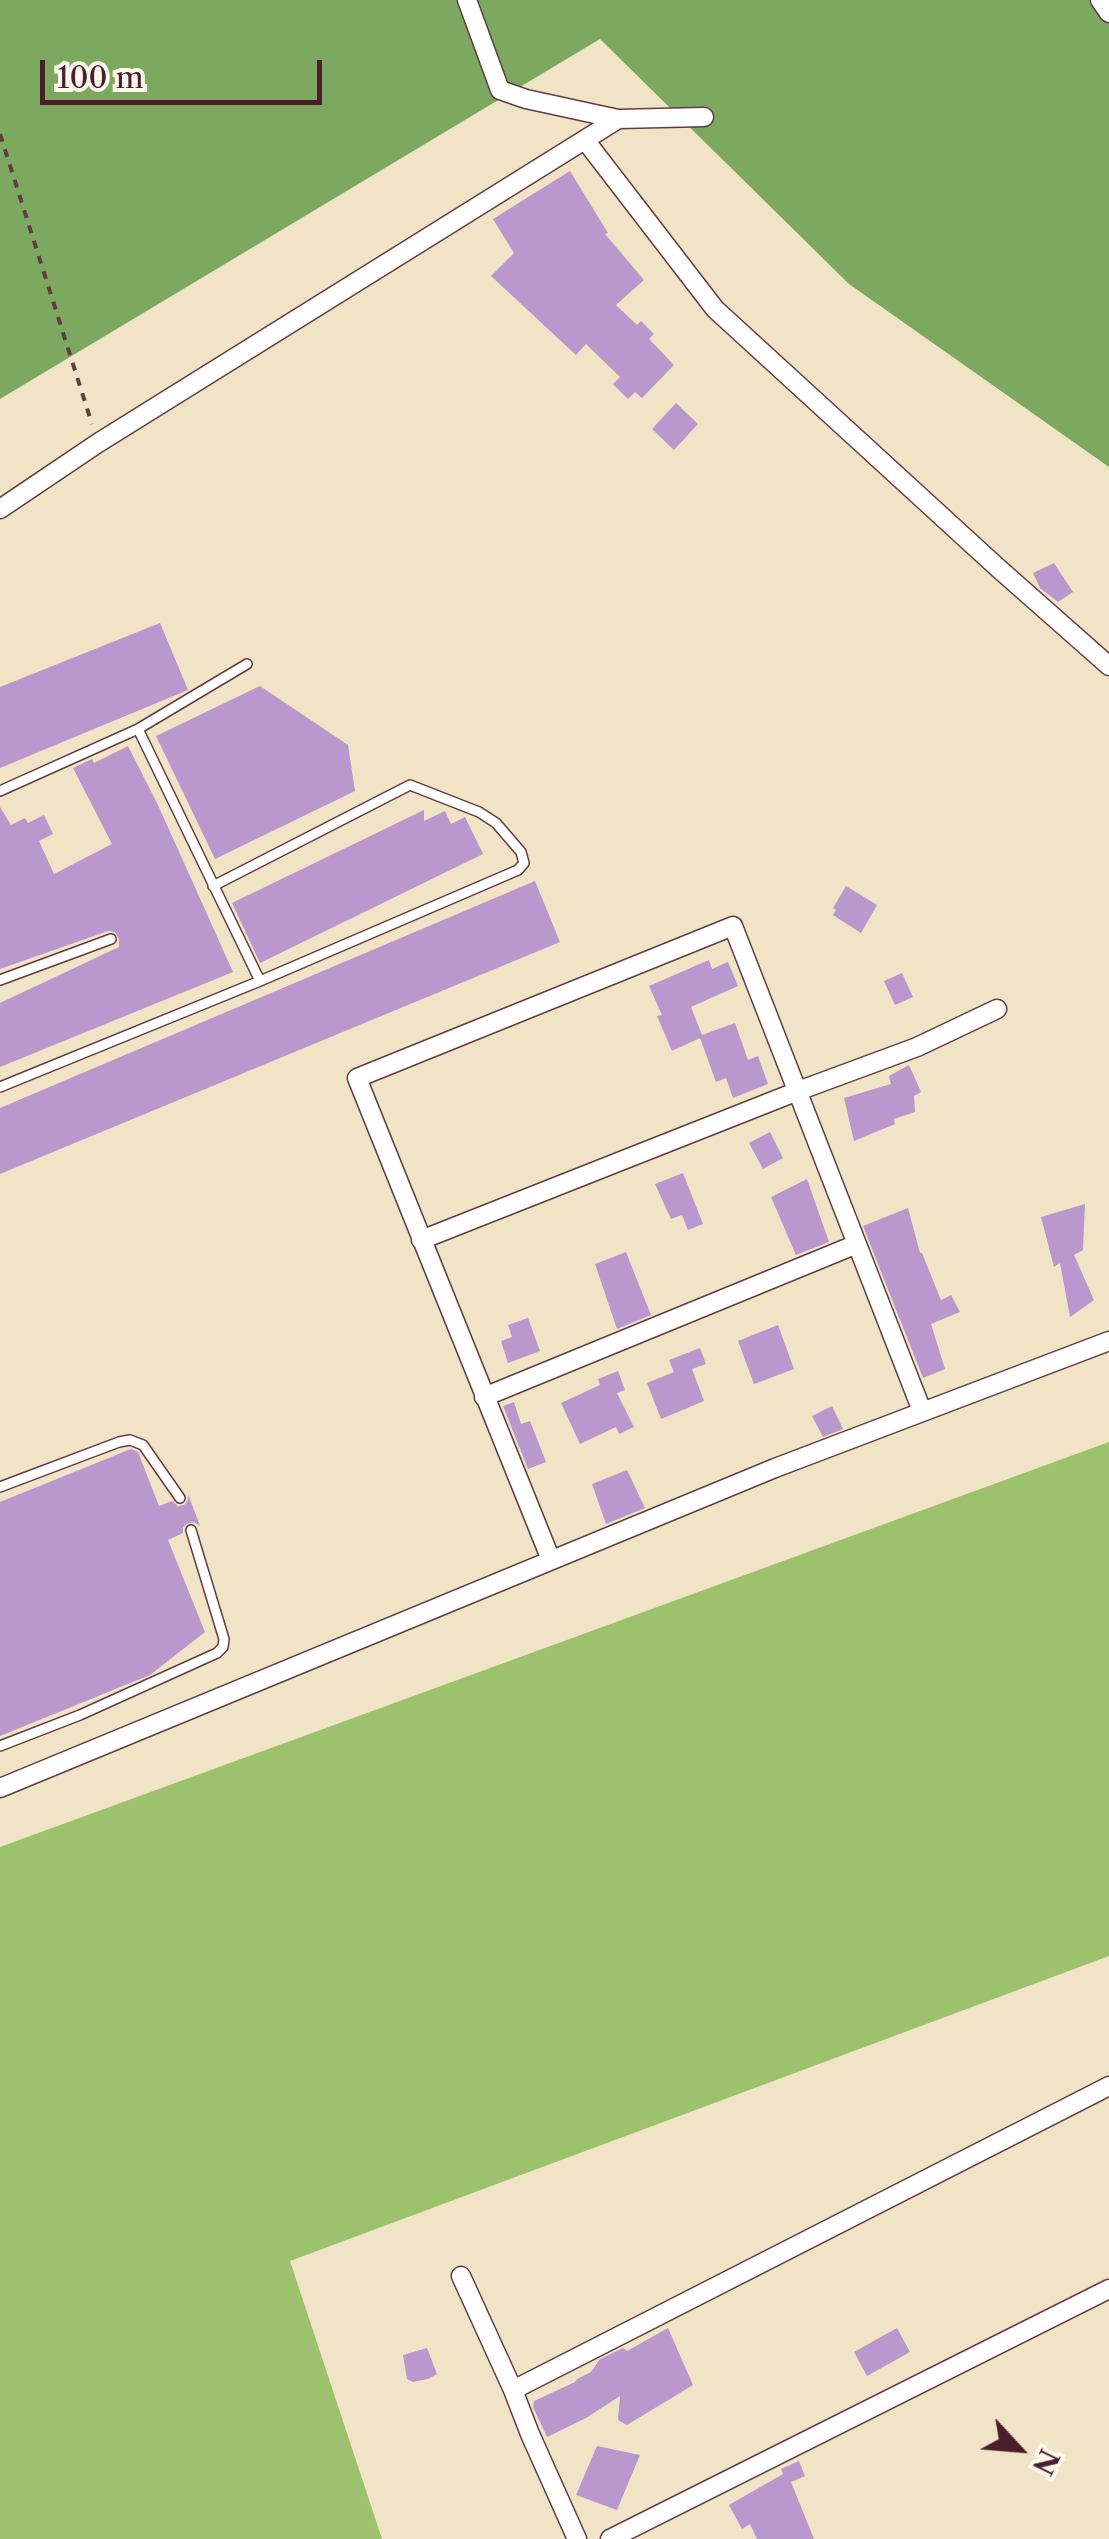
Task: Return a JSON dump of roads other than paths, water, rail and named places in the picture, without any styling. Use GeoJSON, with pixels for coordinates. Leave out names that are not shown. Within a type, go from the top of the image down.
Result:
{"type":"FeatureCollection","features":[{"type":"Feature","properties":{"kind":"street"},"geometry":{"type":"LineString","coordinates":[[467,0],[500,90],[618,119],[704,117]]}},
{"type":"Feature","properties":{"kind":"street"},"geometry":{"type":"LineString","coordinates":[[1100,0],[1109,14]]}},
{"type":"Feature","properties":{"kind":"street"},"geometry":{"type":"LineString","coordinates":[[0,509],[98,443],[618,119]]}},
{"type":"Feature","properties":{"kind":"street"},"geometry":{"type":"LineString","coordinates":[[585,140],[714,309],[1109,666]]}},
{"type":"Feature","properties":{"kind":"street"},"geometry":{"type":"LineString","coordinates":[[550,1560],[357,1078],[733,926],[922,1411]]}},
{"type":"Feature","properties":{"kind":"street"},"geometry":{"type":"LineString","coordinates":[[421,1240],[917,1047],[997,1009]]}},
{"type":"Feature","properties":{"kind":"street"},"geometry":{"type":"LineString","coordinates":[[484,1397],[857,1244]]}},
{"type":"Feature","properties":{"kind":"street"},"geometry":{"type":"LineString","coordinates":[[0,1788],[775,1468],[1109,1341]]}},
{"type":"Feature","properties":{"kind":"street"},"geometry":{"type":"LineString","coordinates":[[513,2390],[1109,2086]]}},
{"type":"Feature","properties":{"kind":"street"},"geometry":{"type":"LineString","coordinates":[[462,2276],[577,2539]]}},
{"type":"Feature","properties":{"kind":"street"},"geometry":{"type":"LineString","coordinates":[[610,2539],[1109,2289]]}},
{"type":"Feature","properties":{"kind":"lane"},"geometry":{"type":"LineString","coordinates":[[0,791],[138,728],[247,664]]}},
{"type":"Feature","properties":{"kind":"lane"},"geometry":{"type":"LineString","coordinates":[[138,728],[260,980]]}},
{"type":"Feature","properties":{"kind":"lane"},"geometry":{"type":"LineString","coordinates":[[0,1086],[518,870],[524,862],[521,852],[480,812],[410,785],[212,886]]}},
{"type":"Feature","properties":{"kind":"lane"},"geometry":{"type":"LineString","coordinates":[[0,980],[111,939]]}},
{"type":"Feature","properties":{"kind":"lane"},"geometry":{"type":"LineString","coordinates":[[0,1486],[130,1440],[143,1445],[180,1498]]}},
{"type":"Feature","properties":{"kind":"lane"},"geometry":{"type":"LineString","coordinates":[[0,1746],[80,1715],[217,1654],[224,1647],[191,1530]]}}]}
